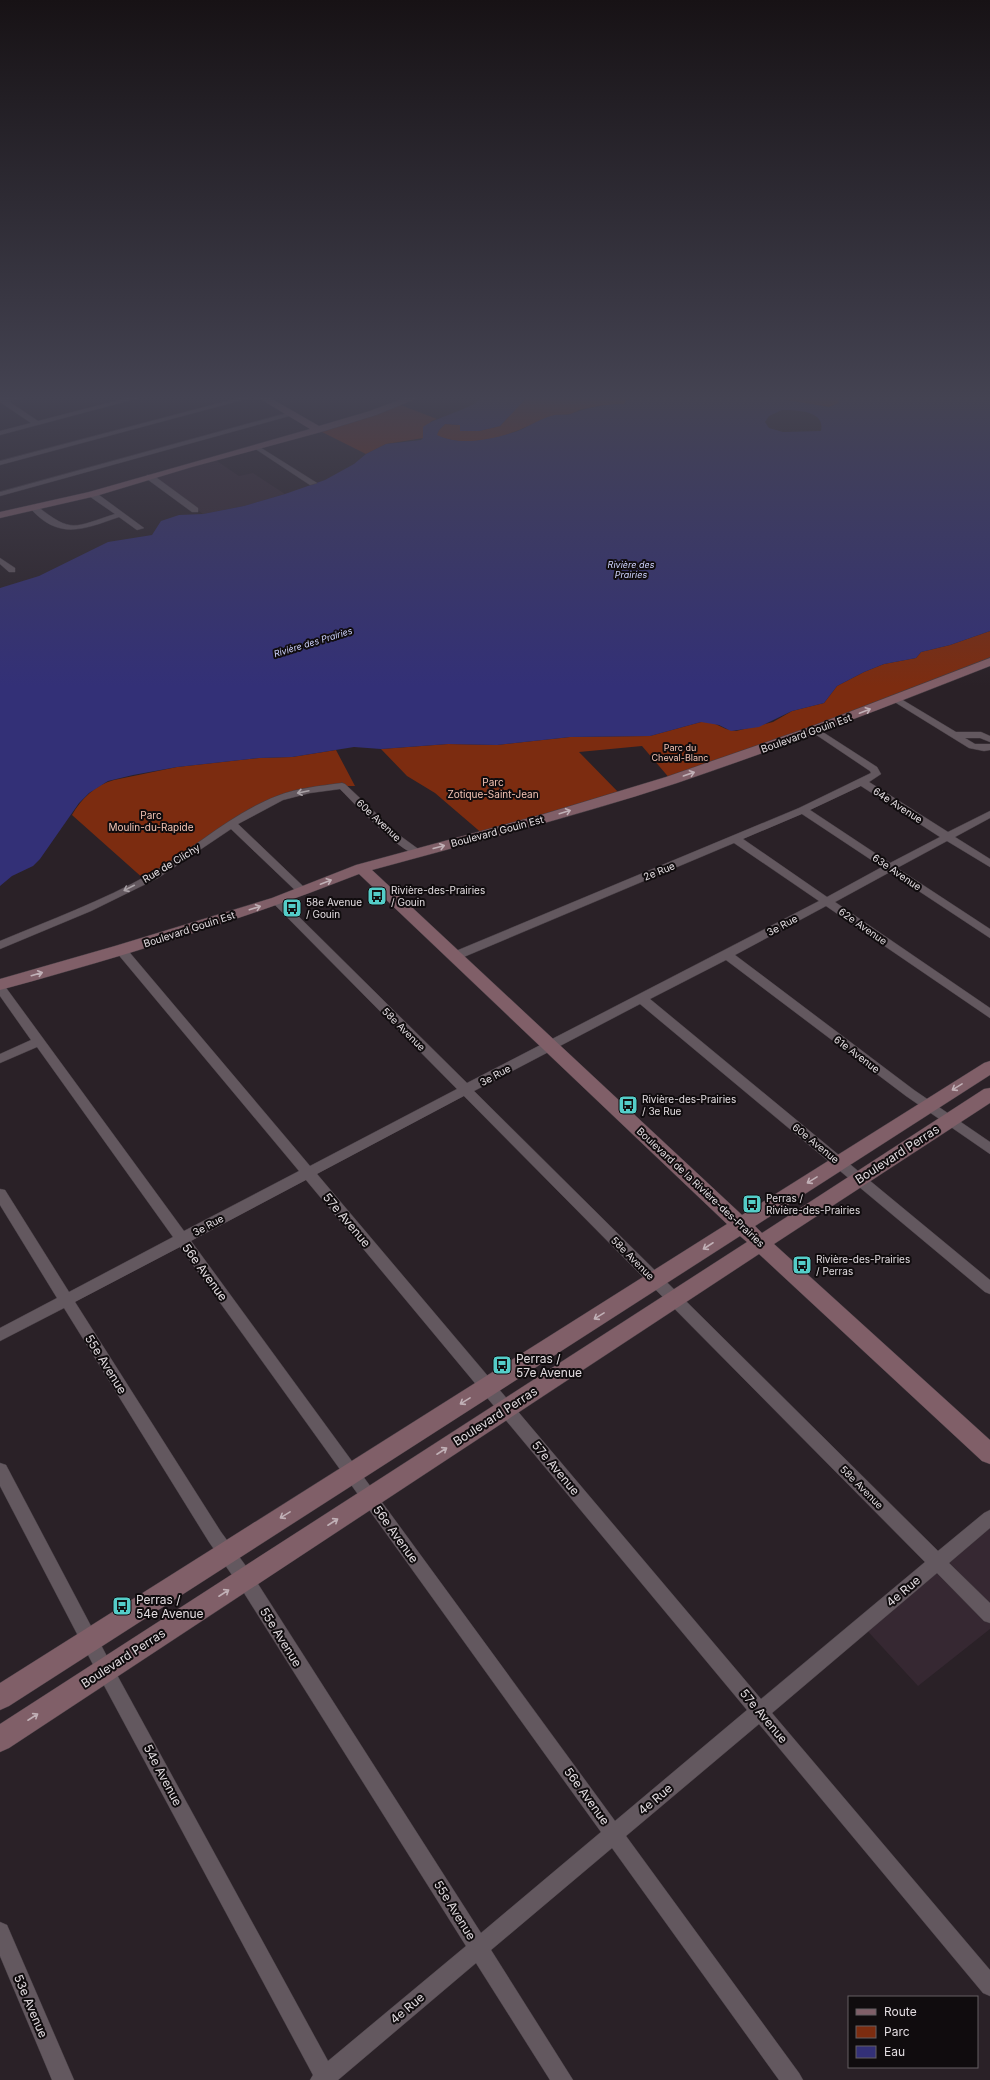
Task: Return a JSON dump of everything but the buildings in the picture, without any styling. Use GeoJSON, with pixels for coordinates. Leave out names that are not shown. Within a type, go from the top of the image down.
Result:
{"type":"FeatureCollection","features":[{"type":"Feature","properties":{"kind":"street"},"geometry":{"type":"LineString","coordinates":[[0,515],[99,492]]}},
{"type":"Feature","properties":{"kind":"street"},"geometry":{"type":"LineString","coordinates":[[171,492],[195,510]]}},
{"type":"Feature","properties":{"kind":"street"},"geometry":{"type":"LineString","coordinates":[[92,494],[140,528]]}},
{"type":"Feature","properties":{"kind":"street"},"geometry":{"type":"LineString","coordinates":[[34,508],[60,526],[67,528],[79,527],[121,514]]}},
{"type":"Feature","properties":{"kind":"street"},"geometry":{"type":"LineString","coordinates":[[0,560],[12,570]]}},
{"type":"Feature","properties":{"kind":"street","name":"Boulevard Gouin Est"},"geometry":{"type":"LineString","coordinates":[[0,987],[277,901],[361,868],[549,817],[671,780],[815,730],[988,665]]}},
{"type":"Feature","properties":{"kind":"street"},"geometry":{"type":"LineString","coordinates":[[896,699],[972,746],[984,748],[990,747]]}},
{"type":"Feature","properties":{"kind":"street","name":"64e Avenue"},"geometry":{"type":"LineString","coordinates":[[815,730],[874,770],[876,774],[862,782],[990,864]]}},
{"type":"Feature","properties":{"kind":"street"},"geometry":{"type":"LineString","coordinates":[[953,735],[981,735],[990,739]]}},
{"type":"Feature","properties":{"kind":"street","name":"2e Rue"},"geometry":{"type":"LineString","coordinates":[[455,956],[736,839],[862,782]]}},
{"type":"Feature","properties":{"kind":"street","name":"60e Avenue"},"geometry":{"type":"LineString","coordinates":[[342,786],[395,837],[417,853]]}},
{"type":"Feature","properties":{"kind":"street","name":"Rue de Clichy"},"geometry":{"type":"LineString","coordinates":[[0,945],[80,912],[154,876],[232,824],[289,795],[342,786]]}},
{"type":"Feature","properties":{"kind":"street","name":"63e Avenue"},"geometry":{"type":"LineString","coordinates":[[803,810],[990,934]]}},
{"type":"Feature","properties":{"kind":"street","name":"3e Rue"},"geometry":{"type":"LineString","coordinates":[[0,1335],[465,1090],[727,955],[990,814]]}},
{"type":"Feature","properties":{"kind":"street"},"geometry":{"type":"LineString","coordinates":[[232,824],[302,891]]}},
{"type":"Feature","properties":{"kind":"street","name":"62e Avenue"},"geometry":{"type":"LineString","coordinates":[[736,839],[990,1014]]}},
{"type":"Feature","properties":{"kind":"street","name":"Boulevard de la Rivière-des-Prairies"},"geometry":{"type":"LineString","coordinates":[[361,868],[761,1244],[990,1454]]}},
{"type":"Feature","properties":{"kind":"street","name":"58e Avenue"},"geometry":{"type":"LineString","coordinates":[[277,901],[990,1615]]}},
{"type":"Feature","properties":{"kind":"street","name":"57e Avenue"},"geometry":{"type":"LineString","coordinates":[[122,950],[307,1173],[990,1986]]}},
{"type":"Feature","properties":{"kind":"street","name":"61e Avenue"},"geometry":{"type":"LineString","coordinates":[[727,955],[910,1093],[951,1120],[990,1149]]}},
{"type":"Feature","properties":{"kind":"street","name":"56e Avenue"},"geometry":{"type":"LineString","coordinates":[[0,987],[38,1042],[792,2080]]}},
{"type":"Feature","properties":{"kind":"street","name":"60e Avenue"},"geometry":{"type":"LineString","coordinates":[[642,999],[990,1288]]}},
{"type":"Feature","properties":{"kind":"street"},"geometry":{"type":"LineString","coordinates":[[0,1059],[38,1042]]}},
{"type":"Feature","properties":{"kind":"street"},"geometry":{"type":"LineString","coordinates":[[0,1697],[990,1067]]}},
{"type":"Feature","properties":{"kind":"street","name":"Boulevard Perras"},"geometry":{"type":"LineString","coordinates":[[0,1738],[990,1094]]}},
{"type":"Feature","properties":{"kind":"street","name":"55e Avenue"},"geometry":{"type":"LineString","coordinates":[[0,1194],[214,1537],[245,1579],[562,2080]]}},
{"type":"Feature","properties":{"kind":"street","name":"54e Avenue"},"geometry":{"type":"LineString","coordinates":[[0,1470],[105,1670],[324,2079]]}},
{"type":"Feature","properties":{"kind":"street","name":"4e Rue"},"geometry":{"type":"LineString","coordinates":[[324,2079],[990,1518]]}},
{"type":"Feature","properties":{"kind":"street","name":"53e Avenue"},"geometry":{"type":"LineString","coordinates":[[0,1932],[63,2080]]}},
{"type":"Feature","properties":{"kind":"shaded area"},"geometry":{"type":"Polygon","coordinates":[[[174,492],[282,492],[285,494],[244,506],[203,514],[174,492]]]}},
{"type":"Feature","properties":{"kind":"shaded area"},"geometry":{"type":"Polygon","coordinates":[[[990,1528],[990,1629],[918,1686],[862,1625],[990,1528]]]}},
{"type":"Feature","properties":{"kind":"green space"},"geometry":{"type":"Polygon","coordinates":[[[990,631],[990,662],[671,780],[642,746],[579,752],[621,795],[484,835],[435,793],[407,776],[381,749],[448,744],[497,745],[570,737],[650,736],[701,722],[711,722],[726,729],[736,731],[773,722],[792,711],[824,703],[837,686],[864,672],[884,664],[916,658],[921,652],[950,645],[990,631]]]}},
{"type":"Feature","properties":{"kind":"green space","name":"Parc Moulin-du-Rapide"},"geometry":{"type":"Polygon","coordinates":[[[336,750],[355,786],[342,786],[280,798],[145,880],[72,815],[89,793],[101,785],[114,780],[177,767],[259,758],[292,757],[336,750]]]}},
{"type":"Feature","properties":{"kind":"water","name":"Rivière des Prairies"},"geometry":{"type":"Polygon","coordinates":[[[291,492],[990,492],[990,631],[950,645],[921,652],[916,658],[884,664],[864,672],[837,686],[824,703],[792,711],[759,727],[731,731],[719,725],[701,722],[650,736],[570,737],[497,745],[448,744],[381,749],[354,747],[292,757],[259,758],[177,767],[108,781],[89,793],[79,803],[40,859],[33,866],[12,876],[0,886],[0,588],[39,576],[108,542],[152,535],[161,521],[179,515],[203,514],[244,506],[291,492]]]}},
{"type":"Feature","properties":{"kind":"place","name":"Rivière-des-Prairies / Gouin"},"geometry":{"type":"Point","coordinates":[377,896]}},
{"type":"Feature","properties":{"kind":"place","name":"58e Avenue / Gouin"},"geometry":{"type":"Point","coordinates":[292,908]}},
{"type":"Feature","properties":{"kind":"place","name":"Rivière-des-Prairies / 3e Rue"},"geometry":{"type":"Point","coordinates":[628,1105]}},
{"type":"Feature","properties":{"kind":"place","name":"Perras / Rivière-des-Prairies"},"geometry":{"type":"Point","coordinates":[752,1204]}},
{"type":"Feature","properties":{"kind":"place","name":"Rivière-des-Prairies / Perras"},"geometry":{"type":"Point","coordinates":[802,1265]}},
{"type":"Feature","properties":{"kind":"place","name":"Perras / 57e Avenue"},"geometry":{"type":"Point","coordinates":[502,1365]}},
{"type":"Feature","properties":{"kind":"place","name":"Perras / 54e Avenue"},"geometry":{"type":"Point","coordinates":[122,1606]}},
{"type":"Feature","properties":{"kind":"park label","name":"Parc du Cheval-Blanc"},"geometry":{"type":"Point","coordinates":[680,752]}},
{"type":"Feature","properties":{"kind":"park label","name":"Parc Zotique-Saint-Jean"},"geometry":{"type":"Point","coordinates":[493,788]}}]}
